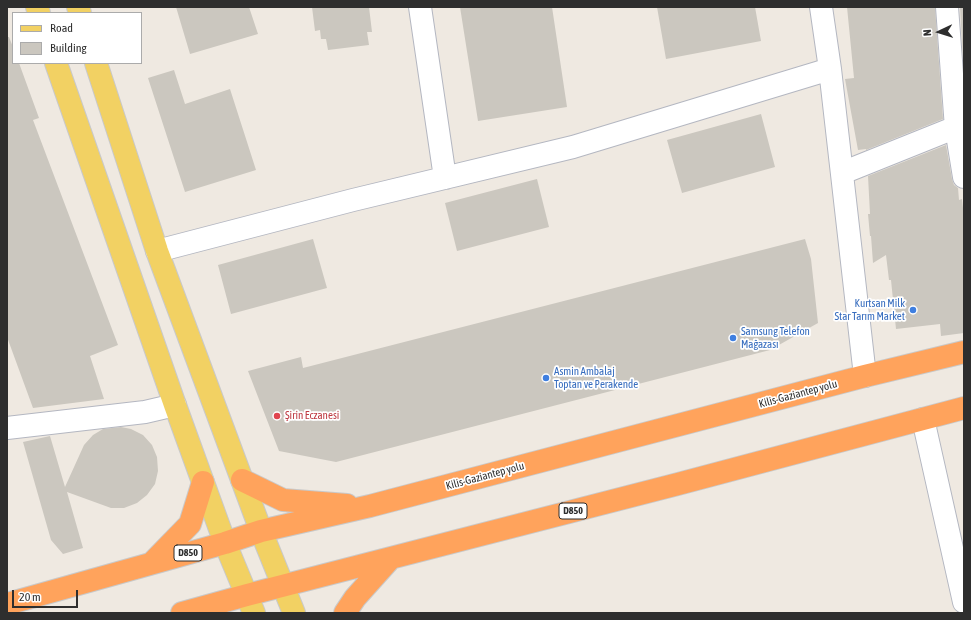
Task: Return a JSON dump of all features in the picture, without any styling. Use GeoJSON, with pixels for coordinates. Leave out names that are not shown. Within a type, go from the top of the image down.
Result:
{"type":"FeatureCollection","features":[{"type":"Feature","properties":{"kind":"highway","name":"Kilis-Gaziantep yolu"},"geometry":{"type":"LineString","coordinates":[[7,604],[225,543],[260,531],[370,506],[865,376],[964,352]]}},
{"type":"Feature","properties":{"kind":"highway","name":"D850"},"geometry":{"type":"LineString","coordinates":[[182,613],[251,604],[283,586],[678,484],[964,408]]}},
{"type":"Feature","properties":{"kind":"highway"},"geometry":{"type":"LineString","coordinates":[[242,480],[283,500],[370,506]]}},
{"type":"Feature","properties":{"kind":"highway"},"geometry":{"type":"LineString","coordinates":[[152,564],[190,524],[203,482]]}},
{"type":"Feature","properties":{"kind":"highway"},"geometry":{"type":"LineString","coordinates":[[346,613],[354,598],[390,558]]}},
{"type":"Feature","properties":{"kind":"main road"},"geometry":{"type":"LineString","coordinates":[[56,64],[175,405],[225,543],[251,604]]}},
{"type":"Feature","properties":{"kind":"main road"},"geometry":{"type":"LineString","coordinates":[[96,64],[157,251],[260,531],[294,613]]}},
{"type":"Feature","properties":{"kind":"street"},"geometry":{"type":"LineString","coordinates":[[420,7],[445,178]]}},
{"type":"Feature","properties":{"kind":"street"},"geometry":{"type":"LineString","coordinates":[[822,7],[865,376]]}},
{"type":"Feature","properties":{"kind":"street"},"geometry":{"type":"LineString","coordinates":[[947,7],[964,177]]}},
{"type":"Feature","properties":{"kind":"street"},"geometry":{"type":"LineString","coordinates":[[157,251],[345,202],[573,147],[830,69]]}},
{"type":"Feature","properties":{"kind":"street"},"geometry":{"type":"LineString","coordinates":[[842,174],[960,126]]}},
{"type":"Feature","properties":{"kind":"street"},"geometry":{"type":"LineString","coordinates":[[7,428],[145,412],[175,405]]}},
{"type":"Feature","properties":{"kind":"street"},"geometry":{"type":"LineString","coordinates":[[923,419],[964,602]]}},
{"type":"Feature","properties":{"kind":"building"},"geometry":{"type":"Polygon","coordinates":[[[176,7],[249,7],[258,34],[190,54],[176,7]]]}},
{"type":"Feature","properties":{"kind":"building"},"geometry":{"type":"Polygon","coordinates":[[[312,7],[369,7],[372,32],[367,32],[369,45],[328,50],[326,39],[321,39],[320,30],[315,31],[312,7]]]}},
{"type":"Feature","properties":{"kind":"building"},"geometry":{"type":"Polygon","coordinates":[[[460,7],[552,7],[567,107],[478,121],[460,7]]]}},
{"type":"Feature","properties":{"kind":"building"},"geometry":{"type":"Polygon","coordinates":[[[657,7],[755,7],[761,41],[666,59],[657,7]]]}},
{"type":"Feature","properties":{"kind":"building"},"geometry":{"type":"Polygon","coordinates":[[[847,7],[935,7],[943,119],[866,150],[858,150],[845,79],[854,78],[847,7]]]}},
{"type":"Feature","properties":{"kind":"building"},"geometry":{"type":"Polygon","coordinates":[[[960,7],[964,7],[963,59],[960,7]]]}},
{"type":"Feature","properties":{"kind":"building"},"geometry":{"type":"Polygon","coordinates":[[[7,37],[9,37],[12,44],[12,64],[19,64],[39,118],[33,120],[118,345],[90,356],[104,399],[33,408],[7,337],[7,37]]]}},
{"type":"Feature","properties":{"kind":"building"},"geometry":{"type":"Polygon","coordinates":[[[174,70],[185,104],[230,89],[256,170],[185,192],[148,78],[174,70]]]}},
{"type":"Feature","properties":{"kind":"building"},"geometry":{"type":"Polygon","coordinates":[[[761,114],[775,167],[682,193],[667,140],[761,114]]]}},
{"type":"Feature","properties":{"kind":"building"},"geometry":{"type":"Polygon","coordinates":[[[946,145],[952,179],[954,185],[958,188],[959,200],[962,199],[964,217],[964,333],[941,336],[940,324],[896,329],[891,280],[889,280],[886,255],[873,263],[868,214],[870,214],[868,176],[946,145]]]}},
{"type":"Feature","properties":{"kind":"building"},"geometry":{"type":"Polygon","coordinates":[[[537,179],[549,227],[457,251],[445,203],[537,179]]]}},
{"type":"Feature","properties":{"kind":"building"},"geometry":{"type":"Polygon","coordinates":[[[313,239],[327,288],[231,314],[218,265],[313,239]]]}},
{"type":"Feature","properties":{"kind":"building"},"geometry":{"type":"Polygon","coordinates":[[[805,239],[811,259],[818,323],[770,350],[336,462],[279,451],[248,371],[301,357],[303,368],[805,239]]]}},
{"type":"Feature","properties":{"kind":"building"},"geometry":{"type":"Polygon","coordinates":[[[121,427],[131,429],[143,435],[152,445],[157,457],[158,471],[155,484],[147,495],[137,503],[124,508],[111,508],[67,492],[83,548],[63,554],[51,540],[23,442],[50,436],[65,487],[84,445],[93,435],[103,429],[121,427]]]}},
{"type":"Feature","properties":{"kind":"place","name":"Kurtsan Milk Star Tarım Market"},"geometry":{"type":"Point","coordinates":[913,310]}},
{"type":"Feature","properties":{"kind":"place","name":"Samsung Telefon Mağazası"},"geometry":{"type":"Point","coordinates":[733,338]}},
{"type":"Feature","properties":{"kind":"place","name":"Asmin Ambalaj Toptan ve Perakende"},"geometry":{"type":"Point","coordinates":[546,378]}},
{"type":"Feature","properties":{"kind":"place","name":"Şirin Eczanesi"},"geometry":{"type":"Point","coordinates":[277,416]}}]}
